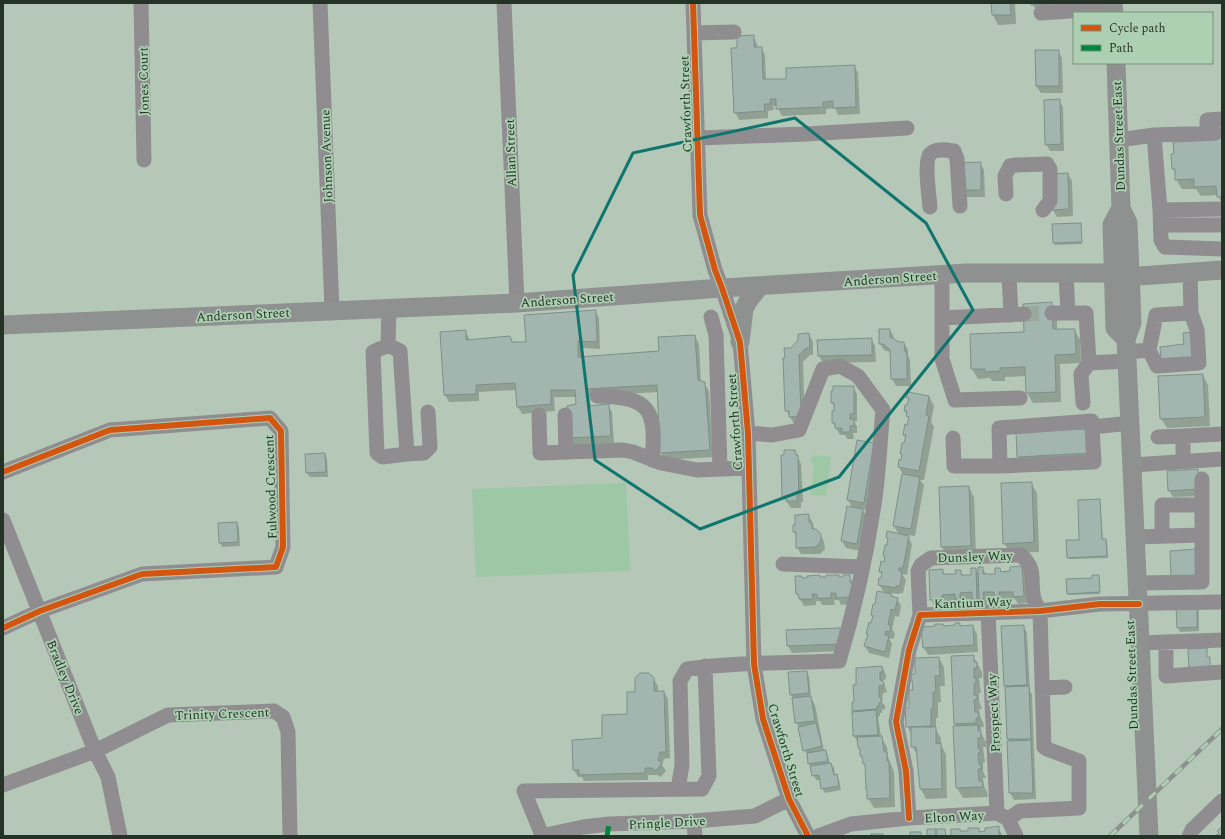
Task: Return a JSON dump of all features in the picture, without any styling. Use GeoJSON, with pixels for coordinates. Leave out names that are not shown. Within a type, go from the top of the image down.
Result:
{"type":"FeatureCollection","features":[{"type":"Feature","properties":{"kind":"main road","name":"Dundas Street East"},"geometry":{"type":"LineString","coordinates":[[1116,64],[1121,208],[1128,223],[1122,275],[1132,324],[1127,351],[1149,836]]}},
{"type":"Feature","properties":{"kind":"main road","name":"Anderson Street"},"geometry":{"type":"LineString","coordinates":[[3,325],[517,303],[722,288],[967,273],[1140,276],[1222,270]]}},
{"type":"Feature","properties":{"kind":"main road"},"geometry":{"type":"LineString","coordinates":[[740,342],[744,309],[748,301],[760,286]]}},
{"type":"Feature","properties":{"kind":"street","name":"Jones Court"},"geometry":{"type":"LineString","coordinates":[[141,3],[144,160]]}},
{"type":"Feature","properties":{"kind":"street","name":"Johnson Avenue"},"geometry":{"type":"LineString","coordinates":[[320,3],[332,310]]}},
{"type":"Feature","properties":{"kind":"street","name":"Allan Street"},"geometry":{"type":"LineString","coordinates":[[504,3],[517,303]]}},
{"type":"Feature","properties":{"kind":"street","name":"Crawforth Street"},"geometry":{"type":"LineString","coordinates":[[693,3],[700,215],[715,270],[740,342],[748,433],[754,664],[763,719],[789,799],[808,836]]}},
{"type":"Feature","properties":{"kind":"street"},"geometry":{"type":"LineString","coordinates":[[1041,13],[1113,8]]}},
{"type":"Feature","properties":{"kind":"street"},"geometry":{"type":"LineString","coordinates":[[694,33],[734,32]]}},
{"type":"Feature","properties":{"kind":"street"},"geometry":{"type":"LineString","coordinates":[[698,138],[907,128]]}},
{"type":"Feature","properties":{"kind":"street"},"geometry":{"type":"LineString","coordinates":[[1119,140],[1215,128]]}},
{"type":"Feature","properties":{"kind":"street"},"geometry":{"type":"LineString","coordinates":[[1154,136],[1161,240],[1165,247],[1222,249]]}},
{"type":"Feature","properties":{"kind":"street"},"geometry":{"type":"LineString","coordinates":[[930,207],[927,163],[929,154],[934,151],[947,150],[954,151],[957,159],[960,206]]}},
{"type":"Feature","properties":{"kind":"street"},"geometry":{"type":"LineString","coordinates":[[1006,194],[1005,176],[1010,166],[1047,164],[1050,169],[1050,202],[1043,210]]}},
{"type":"Feature","properties":{"kind":"street"},"geometry":{"type":"LineString","coordinates":[[1160,217],[1222,209]]}},
{"type":"Feature","properties":{"kind":"street"},"geometry":{"type":"LineString","coordinates":[[1160,217],[1222,225]]}},
{"type":"Feature","properties":{"kind":"street"},"geometry":{"type":"LineString","coordinates":[[1190,272],[1191,313],[1197,330],[1199,363],[1157,366],[1149,350],[1156,315],[1191,313]]}},
{"type":"Feature","properties":{"kind":"street"},"geometry":{"type":"LineString","coordinates":[[942,318],[1017,315],[1010,274]]}},
{"type":"Feature","properties":{"kind":"street"},"geometry":{"type":"LineString","coordinates":[[1066,274],[1068,313]]}},
{"type":"Feature","properties":{"kind":"street"},"geometry":{"type":"LineString","coordinates":[[942,275],[942,359],[955,400],[1020,398]]}},
{"type":"Feature","properties":{"kind":"street"},"geometry":{"type":"LineString","coordinates":[[388,345],[389,308]]}},
{"type":"Feature","properties":{"kind":"street"},"geometry":{"type":"LineString","coordinates":[[1052,313],[1086,312],[1089,363]]}},
{"type":"Feature","properties":{"kind":"street"},"geometry":{"type":"LineString","coordinates":[[711,316],[716,335],[720,469]]}},
{"type":"Feature","properties":{"kind":"street"},"geometry":{"type":"LineString","coordinates":[[388,345],[373,352],[377,453],[382,456],[424,453],[430,447],[428,412]]}},
{"type":"Feature","properties":{"kind":"street"},"geometry":{"type":"LineString","coordinates":[[388,345],[400,351],[407,454]]}},
{"type":"Feature","properties":{"kind":"street"},"geometry":{"type":"LineString","coordinates":[[1083,403],[1081,374],[1089,363],[1127,351],[1149,350]]}},
{"type":"Feature","properties":{"kind":"street"},"geometry":{"type":"LineString","coordinates":[[678,789],[682,765],[680,681],[687,669],[706,666],[839,661],[863,567],[875,497],[883,410],[858,376],[840,366],[823,370],[799,430],[772,434],[748,433]]}},
{"type":"Feature","properties":{"kind":"street"},"geometry":{"type":"LineString","coordinates":[[597,396],[627,398],[637,402],[649,412],[653,429],[652,460]]}},
{"type":"Feature","properties":{"kind":"street"},"geometry":{"type":"LineString","coordinates":[[539,415],[540,453],[623,450],[633,452],[661,464],[686,469],[748,468]]}},
{"type":"Feature","properties":{"kind":"street"},"geometry":{"type":"LineString","coordinates":[[565,415],[566,452]]}},
{"type":"Feature","properties":{"kind":"street","name":"Fulwood Crescent"},"geometry":{"type":"LineString","coordinates":[[3,472],[110,430],[270,418],[281,431],[283,547],[276,567],[142,574],[40,611]]}},
{"type":"Feature","properties":{"kind":"street"},"geometry":{"type":"LineString","coordinates":[[954,438],[954,466],[1000,466],[1094,462],[1092,421],[999,428],[1000,466]]}},
{"type":"Feature","properties":{"kind":"street"},"geometry":{"type":"LineString","coordinates":[[1092,427],[1130,422]]}},
{"type":"Feature","properties":{"kind":"street"},"geometry":{"type":"LineString","coordinates":[[1158,437],[1222,434]]}},
{"type":"Feature","properties":{"kind":"street"},"geometry":{"type":"LineString","coordinates":[[1183,436],[1183,461]]}},
{"type":"Feature","properties":{"kind":"street"},"geometry":{"type":"LineString","coordinates":[[1133,465],[1222,459]]}},
{"type":"Feature","properties":{"kind":"street"},"geometry":{"type":"LineString","coordinates":[[1138,583],[1202,582],[1202,479]]}},
{"type":"Feature","properties":{"kind":"street"},"geometry":{"type":"LineString","coordinates":[[1162,536],[1162,505],[1202,505]]}},
{"type":"Feature","properties":{"kind":"street","name":"Bradley Drive"},"geometry":{"type":"LineString","coordinates":[[3,520],[95,751],[108,777],[120,836]]}},
{"type":"Feature","properties":{"kind":"street"},"geometry":{"type":"LineString","coordinates":[[1136,537],[1202,535]]}},
{"type":"Feature","properties":{"kind":"street","name":"Dunsley Way"},"geometry":{"type":"LineString","coordinates":[[920,615],[918,571],[921,565],[931,558],[1021,555],[1029,562],[1032,573],[1034,599],[1040,610],[1044,747],[1047,750],[1079,761],[1079,808],[1020,811],[1003,816]]}},
{"type":"Feature","properties":{"kind":"street"},"geometry":{"type":"LineString","coordinates":[[783,564],[863,567]]}},
{"type":"Feature","properties":{"kind":"street","name":"Kantium Way"},"geometry":{"type":"LineString","coordinates":[[909,818],[906,771],[896,722],[909,650],[920,615],[1040,610],[1100,604],[1222,602]]}},
{"type":"Feature","properties":{"kind":"street"},"geometry":{"type":"LineString","coordinates":[[3,628],[40,611]]}},
{"type":"Feature","properties":{"kind":"street","name":"Prospect Way"},"geometry":{"type":"LineString","coordinates":[[988,612],[1003,816]]}},
{"type":"Feature","properties":{"kind":"street"},"geometry":{"type":"LineString","coordinates":[[1140,643],[1222,640]]}},
{"type":"Feature","properties":{"kind":"street"},"geometry":{"type":"LineString","coordinates":[[1166,642],[1166,676],[1222,672]]}},
{"type":"Feature","properties":{"kind":"street"},"geometry":{"type":"LineString","coordinates":[[542,836],[524,791],[702,789],[709,776],[706,666]]}},
{"type":"Feature","properties":{"kind":"street"},"geometry":{"type":"LineString","coordinates":[[1042,688],[1065,687]]}},
{"type":"Feature","properties":{"kind":"street","name":"Trinity Crescent"},"geometry":{"type":"LineString","coordinates":[[3,784],[95,751],[168,715],[274,711],[283,716],[288,732],[290,836]]}},
{"type":"Feature","properties":{"kind":"street","name":"Pringle Drive"},"geometry":{"type":"LineString","coordinates":[[542,836],[582,827],[608,824],[694,821],[755,816],[789,799]]}},
{"type":"Feature","properties":{"kind":"street"},"geometry":{"type":"LineString","coordinates":[[1189,836],[1192,830],[1222,802]]}},
{"type":"Feature","properties":{"kind":"street"},"geometry":{"type":"LineString","coordinates":[[1003,816],[1016,836]]}},
{"type":"Feature","properties":{"kind":"street","name":"Elton Way"},"geometry":{"type":"LineString","coordinates":[[818,836],[909,818],[1003,816]]}},
{"type":"Feature","properties":{"kind":"street"},"geometry":{"type":"LineString","coordinates":[[694,821],[696,836]]}},
{"type":"Feature","properties":{"kind":"highlighted area"},"geometry":{"type":"Polygon","coordinates":[[[795,118],[926,223],[973,310],[839,477],[700,529],[595,460],[573,275],[633,153],[795,118]]]}},
{"type":"Feature","properties":{"kind":"green space"},"geometry":{"type":"Polygon","coordinates":[[[812,455],[831,457],[826,496],[811,495],[814,464],[811,463],[812,455]]]}},
{"type":"Feature","properties":{"kind":"green space"},"geometry":{"type":"Polygon","coordinates":[[[626,483],[630,571],[476,577],[472,489],[626,483]]]}},
{"type":"Feature","properties":{"kind":"building"},"geometry":{"type":"Polygon","coordinates":[[[991,3],[1010,3],[1011,15],[992,15],[991,3]]]}},
{"type":"Feature","properties":{"kind":"building"},"geometry":{"type":"Polygon","coordinates":[[[1031,3],[1073,3],[1031,5],[1031,3]]]}},
{"type":"Feature","properties":{"kind":"building"},"geometry":{"type":"Polygon","coordinates":[[[754,35],[754,47],[762,47],[763,79],[786,79],[786,68],[855,65],[856,107],[833,108],[833,101],[823,102],[823,107],[776,109],[776,99],[770,99],[770,104],[764,104],[765,111],[734,113],[731,48],[737,48],[737,36],[754,35]]]}},
{"type":"Feature","properties":{"kind":"building"},"geometry":{"type":"Polygon","coordinates":[[[1035,50],[1059,50],[1059,86],[1036,86],[1035,50]]]}},
{"type":"Feature","properties":{"kind":"building"},"geometry":{"type":"Polygon","coordinates":[[[1060,99],[1061,144],[1045,145],[1044,100],[1060,99]]]}},
{"type":"Feature","properties":{"kind":"building"},"geometry":{"type":"Polygon","coordinates":[[[1222,125],[1222,197],[1217,197],[1216,186],[1194,187],[1194,179],[1175,180],[1175,169],[1172,169],[1171,154],[1174,154],[1173,142],[1216,140],[1215,126],[1222,125]]]}},
{"type":"Feature","properties":{"kind":"building"},"geometry":{"type":"Polygon","coordinates":[[[981,162],[981,190],[960,190],[958,163],[981,162]]]}},
{"type":"Feature","properties":{"kind":"building"},"geometry":{"type":"Polygon","coordinates":[[[1068,173],[1069,209],[1052,210],[1051,174],[1068,173]]]}},
{"type":"Feature","properties":{"kind":"building"},"geometry":{"type":"Polygon","coordinates":[[[1081,223],[1082,242],[1053,243],[1052,224],[1081,223]]]}},
{"type":"Feature","properties":{"kind":"building"},"geometry":{"type":"Polygon","coordinates":[[[1052,302],[1053,329],[1075,329],[1076,354],[1055,355],[1056,392],[1026,393],[1025,367],[1000,368],[1000,371],[985,372],[985,369],[971,369],[970,334],[1024,332],[1023,304],[1052,302]]]}},
{"type":"Feature","properties":{"kind":"building"},"geometry":{"type":"Polygon","coordinates":[[[596,310],[597,342],[578,341],[578,357],[659,351],[658,337],[695,335],[698,380],[705,382],[710,450],[660,453],[657,385],[586,389],[588,406],[609,404],[611,436],[568,438],[567,406],[576,404],[575,390],[551,390],[551,404],[517,407],[515,383],[476,385],[476,394],[444,395],[440,332],[466,330],[466,340],[510,336],[512,342],[526,342],[524,315],[596,310]]]}},
{"type":"Feature","properties":{"kind":"building"},"geometry":{"type":"Polygon","coordinates":[[[879,329],[890,329],[890,337],[899,342],[904,342],[905,352],[907,352],[907,379],[891,379],[890,350],[883,344],[879,344],[879,329]]]}},
{"type":"Feature","properties":{"kind":"building"},"geometry":{"type":"Polygon","coordinates":[[[1194,332],[1195,357],[1161,359],[1160,347],[1184,344],[1183,333],[1194,332]]]}},
{"type":"Feature","properties":{"kind":"building"},"geometry":{"type":"Polygon","coordinates":[[[809,333],[810,348],[806,348],[799,355],[801,416],[789,417],[789,411],[785,411],[784,348],[791,348],[798,340],[798,334],[809,333]]]}},
{"type":"Feature","properties":{"kind":"building"},"geometry":{"type":"Polygon","coordinates":[[[872,338],[872,355],[818,356],[817,340],[872,338]]]}},
{"type":"Feature","properties":{"kind":"building"},"geometry":{"type":"Polygon","coordinates":[[[1203,374],[1205,417],[1160,419],[1158,376],[1203,374]]]}},
{"type":"Feature","properties":{"kind":"building"},"geometry":{"type":"Polygon","coordinates":[[[833,386],[854,386],[854,414],[850,414],[850,419],[854,419],[854,426],[850,426],[850,432],[842,432],[842,428],[835,428],[835,423],[832,423],[834,403],[831,403],[831,391],[833,391],[833,386]]]}},
{"type":"Feature","properties":{"kind":"building"},"geometry":{"type":"Polygon","coordinates":[[[908,392],[929,396],[926,415],[929,416],[919,471],[898,467],[899,459],[901,460],[902,454],[900,454],[902,443],[904,443],[906,435],[903,435],[905,424],[907,425],[909,417],[906,416],[907,411],[904,411],[905,405],[907,405],[909,398],[906,398],[908,392]]]}},
{"type":"Feature","properties":{"kind":"building"},"geometry":{"type":"Polygon","coordinates":[[[1089,429],[1090,453],[1017,457],[1016,432],[1089,429]]]}},
{"type":"Feature","properties":{"kind":"building"},"geometry":{"type":"Polygon","coordinates":[[[857,440],[874,443],[864,503],[847,500],[857,440]]]}},
{"type":"Feature","properties":{"kind":"building"},"geometry":{"type":"Polygon","coordinates":[[[784,450],[795,450],[796,455],[798,455],[799,495],[797,495],[797,501],[786,501],[786,497],[782,497],[781,455],[784,455],[784,450]]]}},
{"type":"Feature","properties":{"kind":"building"},"geometry":{"type":"Polygon","coordinates":[[[325,453],[326,472],[306,473],[305,454],[325,453]]]}},
{"type":"Feature","properties":{"kind":"building"},"geometry":{"type":"Polygon","coordinates":[[[1198,469],[1199,489],[1168,491],[1167,471],[1198,469]]]}},
{"type":"Feature","properties":{"kind":"building"},"geometry":{"type":"Polygon","coordinates":[[[902,474],[920,477],[911,529],[893,526],[902,474]]]}},
{"type":"Feature","properties":{"kind":"building"},"geometry":{"type":"Polygon","coordinates":[[[1032,482],[1034,542],[1003,544],[1001,483],[1032,482]]]}},
{"type":"Feature","properties":{"kind":"building"},"geometry":{"type":"Polygon","coordinates":[[[969,486],[971,546],[941,547],[939,487],[969,486]]]}},
{"type":"Feature","properties":{"kind":"building"},"geometry":{"type":"Polygon","coordinates":[[[1100,499],[1102,539],[1106,539],[1107,556],[1067,558],[1066,540],[1079,540],[1078,500],[1100,499]]]}},
{"type":"Feature","properties":{"kind":"building"},"geometry":{"type":"Polygon","coordinates":[[[847,506],[863,509],[857,544],[841,541],[847,506]]]}},
{"type":"Feature","properties":{"kind":"building"},"geometry":{"type":"Polygon","coordinates":[[[809,514],[809,522],[812,525],[812,529],[816,529],[821,534],[821,541],[816,547],[796,548],[796,532],[793,532],[795,515],[809,514]]]}},
{"type":"Feature","properties":{"kind":"building"},"geometry":{"type":"Polygon","coordinates":[[[237,522],[238,542],[219,543],[218,523],[237,522]]]}},
{"type":"Feature","properties":{"kind":"building"},"geometry":{"type":"Polygon","coordinates":[[[887,531],[909,536],[903,568],[899,568],[899,571],[902,572],[900,586],[896,586],[896,588],[878,585],[882,572],[879,572],[881,561],[884,562],[885,557],[883,556],[885,545],[887,545],[887,531]]]}},
{"type":"Feature","properties":{"kind":"building"},"geometry":{"type":"Polygon","coordinates":[[[1196,549],[1197,575],[1171,577],[1170,551],[1196,549]]]}},
{"type":"Feature","properties":{"kind":"building"},"geometry":{"type":"Polygon","coordinates":[[[1022,566],[1024,596],[1013,597],[1013,592],[999,592],[999,597],[995,597],[994,592],[983,592],[984,599],[979,599],[978,567],[983,567],[983,574],[995,574],[995,568],[1000,568],[1001,572],[1010,571],[1010,567],[1022,566]]]}},
{"type":"Feature","properties":{"kind":"building"},"geometry":{"type":"Polygon","coordinates":[[[971,568],[976,568],[977,600],[972,600],[972,592],[960,593],[960,599],[955,599],[955,594],[942,595],[942,599],[930,600],[929,570],[943,569],[943,574],[956,574],[955,570],[961,570],[961,575],[971,575],[971,568]]]}},
{"type":"Feature","properties":{"kind":"building"},"geometry":{"type":"Polygon","coordinates":[[[820,575],[820,577],[826,577],[826,575],[839,575],[839,577],[843,577],[843,575],[850,575],[850,583],[854,583],[850,597],[836,598],[836,593],[831,593],[831,598],[817,598],[817,594],[812,594],[813,599],[799,599],[798,594],[796,594],[795,576],[807,578],[807,576],[820,575]]]}},
{"type":"Feature","properties":{"kind":"building"},"geometry":{"type":"Polygon","coordinates":[[[1092,575],[1099,575],[1100,592],[1067,594],[1066,579],[1092,578],[1092,575]]]}},
{"type":"Feature","properties":{"kind":"building"},"geometry":{"type":"Polygon","coordinates":[[[877,591],[892,594],[891,596],[898,598],[895,610],[891,609],[888,625],[891,625],[890,632],[886,631],[885,635],[889,636],[885,652],[864,646],[868,634],[866,634],[869,622],[871,623],[873,616],[871,615],[873,604],[875,604],[877,591]]]}},
{"type":"Feature","properties":{"kind":"building"},"geometry":{"type":"Polygon","coordinates":[[[1176,606],[1197,606],[1197,627],[1177,628],[1176,606]]]}},
{"type":"Feature","properties":{"kind":"building"},"geometry":{"type":"Polygon","coordinates":[[[955,623],[960,623],[960,626],[973,625],[974,645],[923,648],[921,627],[935,626],[935,624],[943,624],[944,626],[955,625],[955,623]]]}},
{"type":"Feature","properties":{"kind":"building"},"geometry":{"type":"Polygon","coordinates":[[[1024,625],[1027,685],[1004,686],[1001,626],[1024,625]]]}},
{"type":"Feature","properties":{"kind":"building"},"geometry":{"type":"Polygon","coordinates":[[[840,628],[841,644],[787,646],[786,630],[840,628]]]}},
{"type":"Feature","properties":{"kind":"building"},"geometry":{"type":"Polygon","coordinates":[[[1207,648],[1207,657],[1210,657],[1210,669],[1189,670],[1188,649],[1207,648]]]}},
{"type":"Feature","properties":{"kind":"building"},"geometry":{"type":"Polygon","coordinates":[[[974,655],[974,662],[977,662],[977,668],[974,668],[974,678],[976,678],[976,683],[974,684],[974,695],[977,695],[977,699],[974,700],[975,712],[978,712],[979,718],[976,718],[976,723],[954,724],[951,656],[974,655]]]}},
{"type":"Feature","properties":{"kind":"building"},"geometry":{"type":"Polygon","coordinates":[[[939,657],[940,676],[935,676],[936,692],[933,692],[931,726],[906,727],[905,708],[909,708],[909,690],[913,690],[910,675],[915,674],[915,658],[939,657]]]}},
{"type":"Feature","properties":{"kind":"building"},"geometry":{"type":"Polygon","coordinates":[[[882,666],[883,672],[880,672],[880,680],[883,681],[884,685],[879,686],[879,697],[881,698],[881,702],[879,703],[879,706],[877,706],[877,709],[852,711],[852,702],[854,702],[853,685],[856,685],[856,668],[882,666]]]}},
{"type":"Feature","properties":{"kind":"building"},"geometry":{"type":"Polygon","coordinates":[[[807,671],[809,693],[790,695],[788,672],[807,671]]]}},
{"type":"Feature","properties":{"kind":"building"},"geometry":{"type":"Polygon","coordinates":[[[640,673],[649,673],[654,678],[654,691],[664,691],[666,752],[660,752],[658,760],[662,763],[656,771],[652,768],[645,768],[645,773],[579,775],[579,770],[573,770],[572,740],[602,738],[602,715],[627,714],[627,692],[635,692],[635,678],[640,673]]]}},
{"type":"Feature","properties":{"kind":"building"},"geometry":{"type":"Polygon","coordinates":[[[1029,686],[1031,739],[1007,739],[1005,687],[1029,686]]]}},
{"type":"Feature","properties":{"kind":"building"},"geometry":{"type":"Polygon","coordinates":[[[811,696],[815,721],[795,723],[792,698],[811,696]]]}},
{"type":"Feature","properties":{"kind":"building"},"geometry":{"type":"Polygon","coordinates":[[[876,710],[878,735],[853,736],[852,712],[876,710]]]}},
{"type":"Feature","properties":{"kind":"building"},"geometry":{"type":"Polygon","coordinates":[[[816,723],[822,746],[803,751],[798,727],[816,723]]]}},
{"type":"Feature","properties":{"kind":"building"},"geometry":{"type":"Polygon","coordinates":[[[978,725],[978,731],[981,731],[981,738],[978,738],[978,748],[980,748],[980,753],[978,753],[981,769],[978,769],[979,781],[982,781],[983,787],[956,788],[953,726],[978,725]]]}},
{"type":"Feature","properties":{"kind":"building"},"geometry":{"type":"Polygon","coordinates":[[[911,727],[936,727],[936,744],[941,743],[942,789],[920,789],[916,747],[911,747],[911,727]]]}},
{"type":"Feature","properties":{"kind":"building"},"geometry":{"type":"Polygon","coordinates":[[[882,736],[884,752],[887,752],[887,761],[889,761],[890,798],[867,799],[865,764],[863,764],[862,756],[860,756],[860,748],[858,748],[857,737],[882,736]]]}},
{"type":"Feature","properties":{"kind":"building"},"geometry":{"type":"Polygon","coordinates":[[[1031,740],[1033,793],[1009,793],[1007,741],[1031,740]]]}},
{"type":"Feature","properties":{"kind":"building"},"geometry":{"type":"Polygon","coordinates":[[[826,750],[828,761],[808,764],[807,753],[826,750]]]}},
{"type":"Feature","properties":{"kind":"building"},"geometry":{"type":"Polygon","coordinates":[[[831,763],[834,775],[837,774],[839,786],[821,789],[819,775],[812,776],[810,766],[831,763]]]}},
{"type":"Feature","properties":{"kind":"building"},"geometry":{"type":"Polygon","coordinates":[[[999,826],[999,836],[946,836],[951,835],[951,829],[968,831],[968,828],[979,828],[979,832],[985,831],[985,828],[999,826]]]}},
{"type":"Feature","properties":{"kind":"building"},"geometry":{"type":"Polygon","coordinates":[[[1222,826],[1222,836],[1215,836],[1219,833],[1217,831],[1222,826]]]}},
{"type":"Feature","properties":{"kind":"building"},"geometry":{"type":"Polygon","coordinates":[[[927,829],[936,829],[936,836],[927,836],[927,829]]]}},
{"type":"Feature","properties":{"kind":"building"},"geometry":{"type":"Polygon","coordinates":[[[936,829],[945,829],[946,836],[936,836],[936,829]]]}},
{"type":"Feature","properties":{"kind":"building"},"geometry":{"type":"Polygon","coordinates":[[[910,832],[921,832],[921,836],[910,836],[910,832]]]}},
{"type":"Feature","properties":{"kind":"building"},"geometry":{"type":"Polygon","coordinates":[[[871,834],[883,834],[883,836],[871,836],[871,834]]]}},
{"type":"Feature","properties":{"kind":"tunnel"},"geometry":{"type":"LineString","coordinates":[[1024,314],[1052,313]]}},
{"type":"Feature","properties":{"kind":"railway"},"geometry":{"type":"LineString","coordinates":[[1110,836],[1222,729]]}},
{"type":"Feature","properties":{"kind":"marked path"},"geometry":{"type":"LineString","coordinates":[[607,836],[609,824]]}},
{"type":"Feature","properties":{"kind":"cycle path"},"geometry":{"type":"LineString","coordinates":[[693,3],[700,215],[715,270],[740,342],[748,433],[754,664],[763,719],[789,799],[808,836]]}},
{"type":"Feature","properties":{"kind":"cycle path"},"geometry":{"type":"LineString","coordinates":[[3,472],[110,430],[270,418],[281,431],[283,547],[276,567],[142,574],[40,611],[3,628]]}},
{"type":"Feature","properties":{"kind":"cycle path"},"geometry":{"type":"LineString","coordinates":[[909,818],[906,771],[896,722],[909,650],[920,615],[1040,611],[1100,604],[1139,604]]}}]}
